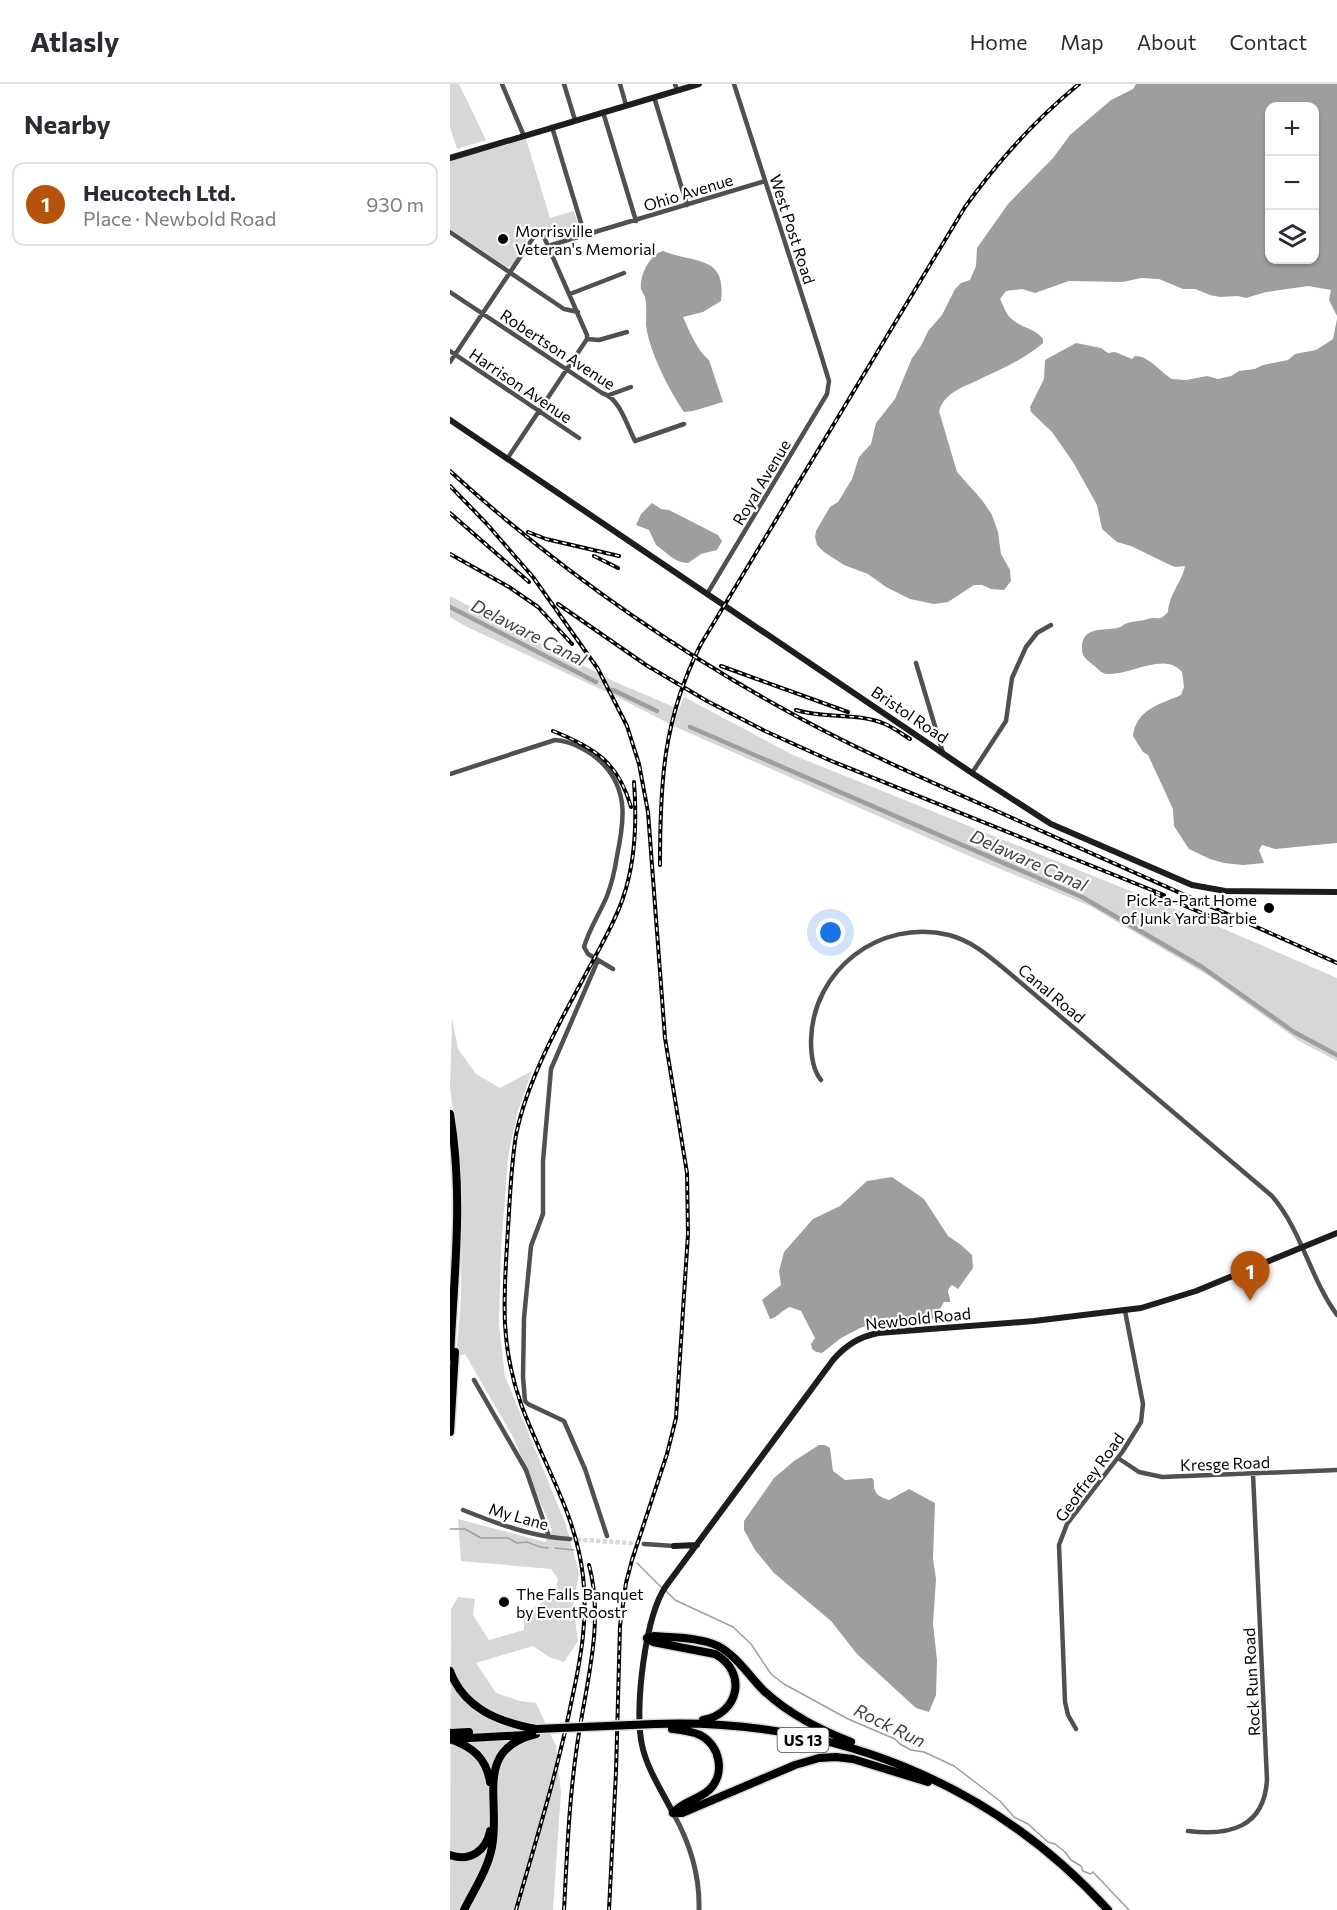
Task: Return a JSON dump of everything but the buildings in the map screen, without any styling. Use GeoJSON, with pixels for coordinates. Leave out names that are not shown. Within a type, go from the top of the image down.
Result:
{"type":"FeatureCollection","features":[{"type":"Feature","properties":{"kind":"highway"},"geometry":{"type":"LineString","coordinates":[[450,1114],[458,1182],[457,1310],[450,1432]]}},
{"type":"Feature","properties":{"kind":"highway"},"geometry":{"type":"LineString","coordinates":[[450,1357],[458,1236]]}},
{"type":"Feature","properties":{"kind":"highway"},"geometry":{"type":"LineString","coordinates":[[450,1333],[451,1341]]}},
{"type":"Feature","properties":{"kind":"highway"},"geometry":{"type":"LineString","coordinates":[[647,1638],[654,1636],[698,1640],[715,1645],[730,1654],[770,1696],[799,1718],[904,1766]]}},
{"type":"Feature","properties":{"kind":"highway"},"geometry":{"type":"LineString","coordinates":[[647,1638],[653,1642],[715,1654],[726,1662],[732,1671],[735,1692],[727,1708],[712,1718],[687,1723]]}},
{"type":"Feature","properties":{"kind":"highway"},"geometry":{"type":"LineString","coordinates":[[450,1671],[462,1693],[482,1711],[536,1732]]}},
{"type":"Feature","properties":{"kind":"highway","name":"US 13"},"geometry":{"type":"LineString","coordinates":[[450,1733],[655,1727],[687,1723],[739,1725],[798,1734],[848,1746],[904,1766],[963,1794],[1013,1826],[1065,1867],[1108,1910]]}},
{"type":"Feature","properties":{"kind":"highway","name":"US 13"},"geometry":{"type":"LineString","coordinates":[[655,1727],[731,1730],[804,1741],[867,1758],[928,1782],[980,1810],[1022,1839],[1061,1871],[1101,1910]]}},
{"type":"Feature","properties":{"kind":"highway"},"geometry":{"type":"LineString","coordinates":[[672,1729],[693,1732],[708,1740],[717,1753],[719,1767],[717,1778],[710,1790],[679,1806],[673,1812]]}},
{"type":"Feature","properties":{"kind":"highway"},"geometry":{"type":"LineString","coordinates":[[464,1910],[487,1865],[492,1846],[495,1766],[508,1747],[536,1732]]}},
{"type":"Feature","properties":{"kind":"highway","name":"US 13"},"geometry":{"type":"LineString","coordinates":[[450,1739],[536,1732]]}},
{"type":"Feature","properties":{"kind":"highway"},"geometry":{"type":"LineString","coordinates":[[450,1739],[472,1749],[485,1765],[490,1784],[490,1827],[486,1843],[477,1853],[464,1857],[450,1855]]}},
{"type":"Feature","properties":{"kind":"highway"},"geometry":{"type":"LineString","coordinates":[[673,1812],[682,1813],[795,1765],[819,1758],[853,1759],[928,1782]]}},
{"type":"Feature","properties":{"kind":"main road"},"geometry":{"type":"LineString","coordinates":[[450,158],[654,97],[676,87],[699,84]]}},
{"type":"Feature","properties":{"kind":"main road","name":"Bristol Road"},"geometry":{"type":"LineString","coordinates":[[450,420],[1051,824],[1192,885],[1225,891],[1337,892]]}},
{"type":"Feature","properties":{"kind":"main road","name":"Newbold Road"},"geometry":{"type":"LineString","coordinates":[[673,1812],[649,1766],[640,1734],[647,1638],[653,1612],[666,1586],[833,1360],[854,1341],[878,1333],[1034,1321],[1125,1311],[1188,1294],[1337,1233]]}},
{"type":"Feature","properties":{"kind":"main road"},"geometry":{"type":"LineString","coordinates":[[674,1546],[697,1545]]}},
{"type":"Feature","properties":{"kind":"main road"},"geometry":{"type":"LineString","coordinates":[[674,1546],[682,1551],[686,1561]]}},
{"type":"Feature","properties":{"kind":"street"},"geometry":{"type":"LineString","coordinates":[[502,84],[524,136]]}},
{"type":"Feature","properties":{"kind":"street"},"geometry":{"type":"LineString","coordinates":[[564,84],[575,120]]}},
{"type":"Feature","properties":{"kind":"street"},"geometry":{"type":"LineString","coordinates":[[620,84],[626,105]]}},
{"type":"Feature","properties":{"kind":"street","name":"West Post Road"},"geometry":{"type":"LineString","coordinates":[[734,84],[829,381]]}},
{"type":"Feature","properties":{"kind":"street"},"geometry":{"type":"LineString","coordinates":[[654,97],[687,205]]}},
{"type":"Feature","properties":{"kind":"street"},"geometry":{"type":"LineString","coordinates":[[603,112],[636,221]]}},
{"type":"Feature","properties":{"kind":"street"},"geometry":{"type":"LineString","coordinates":[[552,127],[585,236]]}},
{"type":"Feature","properties":{"kind":"street","name":"Ohio Avenue"},"geometry":{"type":"LineString","coordinates":[[548,246],[765,181]]}},
{"type":"Feature","properties":{"kind":"street"},"geometry":{"type":"LineString","coordinates":[[450,231],[564,309],[578,312]]}},
{"type":"Feature","properties":{"kind":"street"},"geometry":{"type":"LineString","coordinates":[[450,362],[453,353],[535,235],[542,235],[548,246],[578,312],[587,339]]}},
{"type":"Feature","properties":{"kind":"street"},"geometry":{"type":"LineString","coordinates":[[570,294],[624,273]]}},
{"type":"Feature","properties":{"kind":"street","name":"Robertson Avenue"},"geometry":{"type":"LineString","coordinates":[[450,292],[602,393],[609,395],[617,405],[635,441],[684,424]]}},
{"type":"Feature","properties":{"kind":"street"},"geometry":{"type":"LineString","coordinates":[[587,339],[599,340],[627,332]]}},
{"type":"Feature","properties":{"kind":"street"},"geometry":{"type":"LineString","coordinates":[[507,459],[587,339]]}},
{"type":"Feature","properties":{"kind":"street","name":"Harrison Avenue"},"geometry":{"type":"LineString","coordinates":[[453,353],[579,438]]}},
{"type":"Feature","properties":{"kind":"street","name":"Royal Avenue"},"geometry":{"type":"LineString","coordinates":[[707,594],[827,394],[829,381]]}},
{"type":"Feature","properties":{"kind":"street"},"geometry":{"type":"LineString","coordinates":[[609,395],[631,387]]}},
{"type":"Feature","properties":{"kind":"street"},"geometry":{"type":"LineString","coordinates":[[972,773],[1006,721],[1012,678],[1026,647],[1037,633],[1051,625]]}},
{"type":"Feature","properties":{"kind":"street"},"geometry":{"type":"LineString","coordinates":[[916,663],[943,753]]}},
{"type":"Feature","properties":{"kind":"street"},"geometry":{"type":"LineString","coordinates":[[450,774],[555,740],[565,741],[587,751],[608,769],[621,793],[624,814],[623,830],[612,879],[584,947],[588,954],[613,969]]}},
{"type":"Feature","properties":{"kind":"street","name":"Canal Road"},"geometry":{"type":"LineString","coordinates":[[822,1080],[817,1074],[812,1057],[813,1024],[825,987],[840,967],[870,944],[898,934],[930,932],[961,939],[986,953],[1266,1190],[1288,1216],[1322,1290],[1337,1315]]}},
{"type":"Feature","properties":{"kind":"street"},"geometry":{"type":"LineString","coordinates":[[598,960],[550,1069],[543,1161],[543,1214],[531,1246],[524,1318],[523,1377],[525,1401],[564,1421],[585,1469],[607,1536]]}},
{"type":"Feature","properties":{"kind":"street","name":"Geoffrey Road"},"geometry":{"type":"LineString","coordinates":[[1076,1729],[1068,1715],[1065,1702],[1059,1545],[1067,1524],[1139,1427],[1143,1410],[1125,1311]]}},
{"type":"Feature","properties":{"kind":"street"},"geometry":{"type":"LineString","coordinates":[[474,1380],[526,1470],[549,1537]]}},
{"type":"Feature","properties":{"kind":"street","name":"Kresge Road"},"geometry":{"type":"LineString","coordinates":[[1118,1458],[1133,1469],[1153,1476],[1337,1470]]}},
{"type":"Feature","properties":{"kind":"street","name":"Rock Run Road"},"geometry":{"type":"LineString","coordinates":[[1188,1832],[1213,1834],[1236,1828],[1247,1822],[1257,1812],[1266,1792],[1253,1474]]}},
{"type":"Feature","properties":{"kind":"street","name":"My Lane"},"geometry":{"type":"LineString","coordinates":[[463,1510],[510,1528],[549,1537],[570,1539]]}},
{"type":"Feature","properties":{"kind":"street"},"geometry":{"type":"LineString","coordinates":[[644,1544],[674,1546]]}},
{"type":"Feature","properties":{"kind":"street"},"geometry":{"type":"LineString","coordinates":[[673,1812],[687,1840],[693,1860],[699,1910]]}},
{"type":"Feature","properties":{"kind":"shaded area"},"geometry":{"type":"Polygon","coordinates":[[[450,84],[459,84],[486,140],[457,149],[450,127],[450,84]]]}},
{"type":"Feature","properties":{"kind":"shaded area"},"geometry":{"type":"Polygon","coordinates":[[[1136,84],[1337,84],[1337,316],[1329,300],[1331,290],[1308,286],[1266,292],[1246,298],[1220,297],[1195,289],[1183,289],[1159,279],[1141,278],[1123,282],[1069,281],[1035,293],[1022,289],[1006,291],[1000,299],[1008,315],[1040,336],[1043,343],[1014,363],[956,390],[946,399],[939,411],[957,472],[992,515],[998,532],[1001,554],[1010,570],[1011,581],[1004,590],[974,585],[948,602],[934,604],[910,599],[886,587],[868,574],[844,565],[824,552],[817,545],[816,531],[830,507],[838,502],[852,479],[859,457],[871,444],[876,423],[895,399],[912,358],[928,331],[942,315],[955,289],[961,283],[970,280],[976,266],[977,248],[1008,204],[1053,158],[1070,135],[1111,100],[1133,89],[1136,84]]]}},
{"type":"Feature","properties":{"kind":"shaded area"},"geometry":{"type":"Polygon","coordinates":[[[526,139],[550,218],[574,211],[580,232],[578,235],[559,240],[541,232],[533,233],[512,266],[507,267],[450,229],[450,161],[526,139]]]}},
{"type":"Feature","properties":{"kind":"shaded area"},"geometry":{"type":"Polygon","coordinates":[[[663,251],[706,263],[719,275],[722,286],[721,301],[703,312],[683,317],[697,346],[709,360],[723,402],[693,411],[684,412],[666,382],[651,346],[646,325],[646,301],[641,289],[642,278],[646,266],[654,256],[663,251]]]}},
{"type":"Feature","properties":{"kind":"shaded area"},"geometry":{"type":"Polygon","coordinates":[[[1337,319],[1337,843],[1275,849],[1262,845],[1259,850],[1264,863],[1243,865],[1224,863],[1189,849],[1174,826],[1173,809],[1148,755],[1143,752],[1133,736],[1139,719],[1144,714],[1181,695],[1184,687],[1182,672],[1175,666],[1156,664],[1107,674],[1088,661],[1082,651],[1085,636],[1089,633],[1164,616],[1168,612],[1185,566],[1175,567],[1131,546],[1117,542],[1102,529],[1097,505],[1073,462],[1052,432],[1031,412],[1030,407],[1044,379],[1045,360],[1076,343],[1101,348],[1108,353],[1115,352],[1132,359],[1135,356],[1146,359],[1172,379],[1186,380],[1207,376],[1218,379],[1231,376],[1239,371],[1288,360],[1295,354],[1316,350],[1333,339],[1337,319]]]}},
{"type":"Feature","properties":{"kind":"shaded area"},"geometry":{"type":"Polygon","coordinates":[[[652,503],[718,535],[722,541],[717,550],[701,554],[688,563],[671,557],[656,545],[649,530],[636,525],[641,514],[652,503]]]}},
{"type":"Feature","properties":{"kind":"shaded area"},"geometry":{"type":"Polygon","coordinates":[[[450,596],[613,681],[679,709],[684,697],[793,755],[1210,923],[1337,978],[1337,1061],[1299,1041],[1209,976],[1090,906],[969,856],[678,728],[467,627],[450,617],[450,596]]]}},
{"type":"Feature","properties":{"kind":"shaded area"},"geometry":{"type":"Polygon","coordinates":[[[452,1018],[458,1049],[476,1074],[500,1088],[532,1071],[517,1114],[508,1157],[501,1248],[499,1325],[505,1376],[566,1525],[579,1573],[573,1606],[578,1641],[564,1662],[549,1657],[533,1646],[476,1663],[496,1693],[520,1701],[536,1703],[556,1746],[561,1792],[553,1910],[450,1910],[451,1609],[458,1597],[475,1599],[473,1615],[489,1640],[524,1630],[524,1614],[555,1595],[558,1579],[551,1569],[461,1561],[458,1519],[545,1542],[552,1530],[513,1437],[465,1354],[456,1357],[461,1298],[462,1178],[450,1088],[452,1018]]]}},
{"type":"Feature","properties":{"kind":"shaded area"},"geometry":{"type":"Polygon","coordinates":[[[892,1177],[924,1199],[948,1236],[972,1255],[973,1268],[958,1289],[952,1285],[950,1287],[948,1292],[950,1302],[944,1302],[934,1319],[862,1327],[841,1338],[822,1353],[816,1352],[812,1349],[811,1344],[815,1338],[801,1311],[790,1307],[770,1319],[762,1300],[781,1285],[779,1271],[784,1252],[813,1219],[840,1206],[867,1181],[892,1177]]]}},
{"type":"Feature","properties":{"kind":"shaded area"},"geometry":{"type":"Polygon","coordinates":[[[819,1445],[830,1448],[833,1471],[845,1480],[872,1478],[875,1492],[885,1499],[889,1500],[909,1489],[935,1503],[933,1559],[936,1579],[933,1624],[937,1660],[936,1695],[929,1712],[916,1708],[857,1654],[831,1621],[774,1573],[755,1550],[744,1530],[744,1521],[774,1478],[794,1461],[819,1445]]]}},
{"type":"Feature","properties":{"kind":"waterway","name":"Delaware Canal"},"geometry":{"type":"LineString","coordinates":[[450,607],[596,682]]}},
{"type":"Feature","properties":{"kind":"waterway","name":"Delaware Canal"},"geometry":{"type":"LineString","coordinates":[[613,690],[657,711]]}},
{"type":"Feature","properties":{"kind":"waterway","name":"Delaware Canal"},"geometry":{"type":"LineString","coordinates":[[690,727],[1082,897],[1202,967],[1294,1032],[1337,1055]]}},
{"type":"Feature","properties":{"kind":"waterway","name":"Rock Run"},"geometry":{"type":"LineString","coordinates":[[450,1529],[465,1529],[481,1538],[508,1538],[517,1543],[527,1542],[548,1548]]}},
{"type":"Feature","properties":{"kind":"waterway","name":"Rock Run"},"geometry":{"type":"LineString","coordinates":[[555,1548],[574,1550]]}},
{"type":"Feature","properties":{"kind":"waterway","name":"Rock Run"},"geometry":{"type":"LineString","coordinates":[[637,1563],[662,1588]]}},
{"type":"Feature","properties":{"kind":"waterway","name":"Rock Run"},"geometry":{"type":"LineString","coordinates":[[666,1591],[675,1600],[733,1627],[751,1644],[771,1674],[784,1684],[848,1719],[895,1739],[911,1750],[924,1752],[954,1766],[1000,1801],[1014,1817],[1028,1824],[1048,1842],[1055,1844],[1065,1852],[1071,1860],[1081,1866],[1083,1871],[1090,1874],[1093,1872],[1129,1910]]}},
{"type":"Feature","properties":{"kind":"tunnel"},"geometry":{"type":"LineString","coordinates":[[570,1539],[644,1544]]}},
{"type":"Feature","properties":{"kind":"railway"},"geometry":{"type":"LineString","coordinates":[[660,865],[663,778],[671,725],[688,672],[701,644],[965,207],[1018,142],[1079,84]]}},
{"type":"Feature","properties":{"kind":"railway"},"geometry":{"type":"LineString","coordinates":[[450,471],[527,537],[608,598],[691,655],[778,706],[897,767],[1337,963]]}},
{"type":"Feature","properties":{"kind":"railway"},"geometry":{"type":"LineString","coordinates":[[450,486],[533,577],[598,669],[627,726],[639,764],[648,812],[665,1038],[687,1173],[688,1234],[676,1418],[667,1454],[632,1560],[620,1626],[609,1910]]}},
{"type":"Feature","properties":{"kind":"railway"},"geometry":{"type":"LineString","coordinates":[[450,513],[529,582]]}},
{"type":"Feature","properties":{"kind":"railway"},"geometry":{"type":"LineString","coordinates":[[528,532],[546,539],[619,556]]}},
{"type":"Feature","properties":{"kind":"railway"},"geometry":{"type":"LineString","coordinates":[[450,554],[509,587],[538,607],[572,644]]}},
{"type":"Feature","properties":{"kind":"railway"},"geometry":{"type":"LineString","coordinates":[[594,556],[618,568]]}},
{"type":"Feature","properties":{"kind":"railway"},"geometry":{"type":"LineString","coordinates":[[558,604],[646,665],[707,701],[765,731],[829,760],[1164,895]]}},
{"type":"Feature","properties":{"kind":"railway"},"geometry":{"type":"LineString","coordinates":[[721,666],[848,712]]}},
{"type":"Feature","properties":{"kind":"railway"},"geometry":{"type":"LineString","coordinates":[[796,710],[874,720],[910,739]]}},
{"type":"Feature","properties":{"kind":"railway"},"geometry":{"type":"LineString","coordinates":[[553,731],[581,744],[603,758],[619,779],[631,807]]}},
{"type":"Feature","properties":{"kind":"railway"},"geometry":{"type":"LineString","coordinates":[[516,1910],[566,1726],[581,1653],[585,1607],[583,1576],[573,1531],[566,1509],[521,1404],[509,1360],[505,1297],[513,1158],[516,1135],[529,1089],[560,1021],[610,928],[623,898],[631,869],[634,840],[634,782]]}},
{"type":"Feature","properties":{"kind":"railway"},"geometry":{"type":"LineString","coordinates":[[1156,894],[1231,925]]}},
{"type":"Feature","properties":{"kind":"railway"},"geometry":{"type":"LineString","coordinates":[[564,1910],[572,1787],[594,1633],[595,1610],[589,1565]]}},
{"type":"Feature","properties":{"kind":"place","name":"Morrisville Veteran's Memorial"},"geometry":{"type":"Point","coordinates":[503,239]}},
{"type":"Feature","properties":{"kind":"place","name":"Pick-a-Part Home of Junk Yard Barbie"},"geometry":{"type":"Point","coordinates":[1269,908]}},
{"type":"Feature","properties":{"kind":"place","name":"Heucotech Ltd."},"geometry":{"type":"Point","coordinates":[1250,1301]}},
{"type":"Feature","properties":{"kind":"place","name":"The Falls Banquet by EventRoostr"},"geometry":{"type":"Point","coordinates":[504,1602]}}]}
